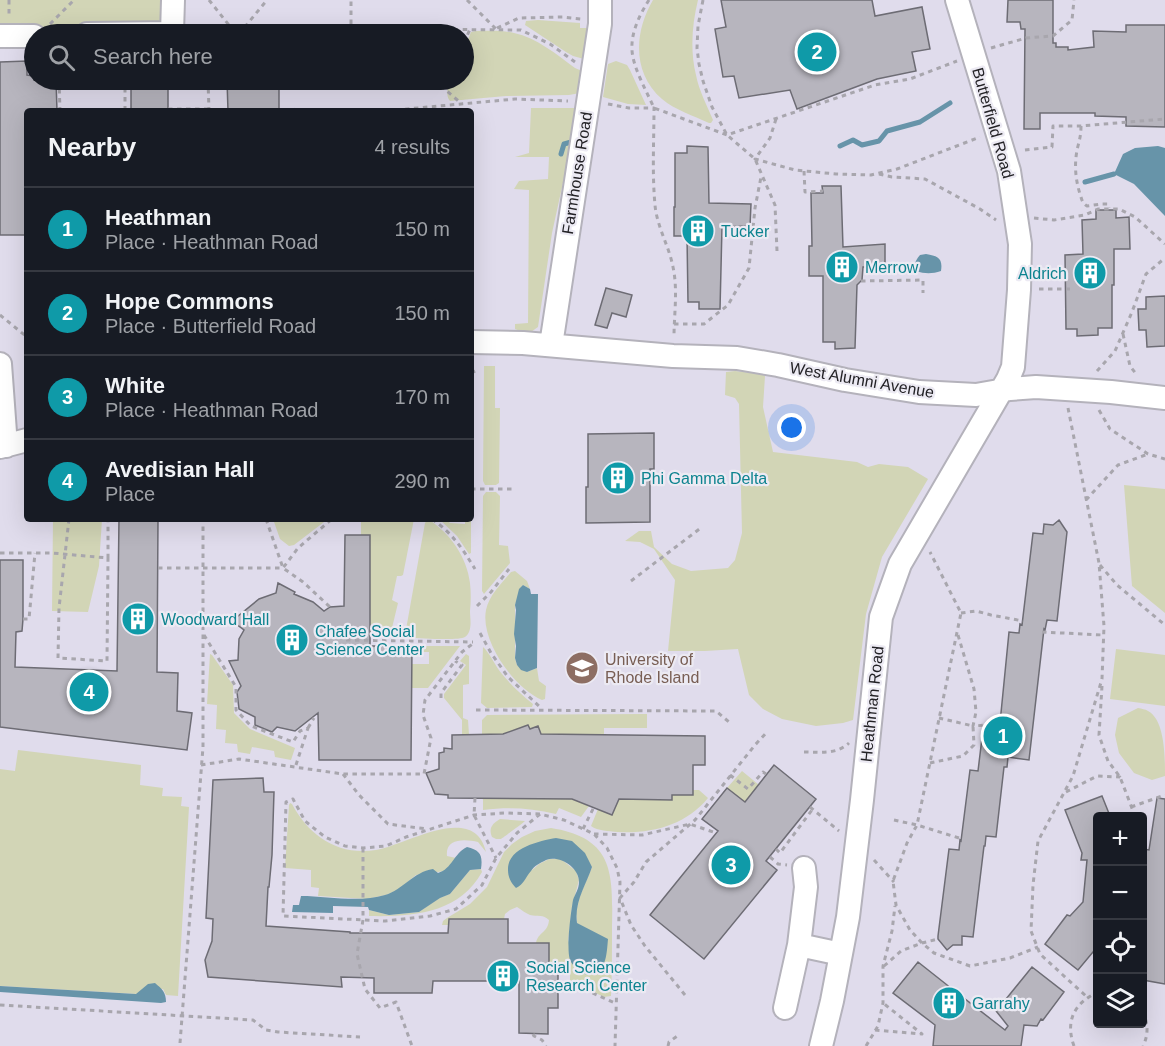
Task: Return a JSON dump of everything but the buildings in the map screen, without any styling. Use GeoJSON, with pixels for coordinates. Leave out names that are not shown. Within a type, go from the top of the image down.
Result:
{"type":"FeatureCollection","features":[{"type":"Feature","properties":{"kind":"street"},"geometry":{"type":"LineString","coordinates":[[172,0],[172,24]]}},
{"type":"Feature","properties":{"kind":"street","name":"Farmhouse Road"},"geometry":{"type":"LineString","coordinates":[[551,345],[600,24],[600,0]]}},
{"type":"Feature","properties":{"kind":"street","name":"Butterfield Road"},"geometry":{"type":"LineString","coordinates":[[957,0],[1009,171],[1020,244],[1019,290],[1012,367],[1002,390]]}},
{"type":"Feature","properties":{"kind":"street"},"geometry":{"type":"LineString","coordinates":[[0,36],[24,34]]}},
{"type":"Feature","properties":{"kind":"street","name":"West Alumni Avenue"},"geometry":{"type":"LineString","coordinates":[[474,342],[551,345],[757,361],[845,380],[919,392],[976,395],[1036,387],[1165,398]]}},
{"type":"Feature","properties":{"kind":"street"},"geometry":{"type":"LineString","coordinates":[[0,364],[11,444]]}},
{"type":"Feature","properties":{"kind":"street","name":"Heathman Road"},"geometry":{"type":"LineString","coordinates":[[821,1046],[848,917],[881,617],[900,564],[1002,390]]}},
{"type":"Feature","properties":{"kind":"street"},"geometry":{"type":"LineString","coordinates":[[785,1008],[799,945],[806,887],[804,868]]}},
{"type":"Feature","properties":{"kind":"street"},"geometry":{"type":"LineString","coordinates":[[799,945],[841,954]]}},
{"type":"Feature","properties":{"kind":"path"},"geometry":{"type":"LineString","coordinates":[[49,24],[74,0]]}},
{"type":"Feature","properties":{"kind":"path"},"geometry":{"type":"LineString","coordinates":[[209,0],[229,24]]}},
{"type":"Feature","properties":{"kind":"path"},"geometry":{"type":"LineString","coordinates":[[247,24],[267,0]]}},
{"type":"Feature","properties":{"kind":"path"},"geometry":{"type":"LineString","coordinates":[[351,0],[351,24]]}},
{"type":"Feature","properties":{"kind":"path"},"geometry":{"type":"LineString","coordinates":[[467,0],[496,29]]}},
{"type":"Feature","properties":{"kind":"path"},"geometry":{"type":"LineString","coordinates":[[649,0],[639,20],[631,51],[654,108],[727,135],[755,159],[795,170],[871,175],[897,169],[980,137]]}},
{"type":"Feature","properties":{"kind":"path"},"geometry":{"type":"LineString","coordinates":[[703,0],[698,26],[699,64],[712,107],[727,135]]}},
{"type":"Feature","properties":{"kind":"path"},"geometry":{"type":"LineString","coordinates":[[727,135],[875,85],[910,79],[950,65],[973,53],[1026,38],[1053,36],[1072,20],[1074,0]]}},
{"type":"Feature","properties":{"kind":"path"},"geometry":{"type":"LineString","coordinates":[[496,29],[519,18],[563,17],[588,20]]}},
{"type":"Feature","properties":{"kind":"path"},"geometry":{"type":"LineString","coordinates":[[474,29],[521,30],[550,44],[574,62],[593,66]]}},
{"type":"Feature","properties":{"kind":"path"},"geometry":{"type":"LineString","coordinates":[[59,90],[60,108]]}},
{"type":"Feature","properties":{"kind":"path"},"geometry":{"type":"LineString","coordinates":[[125,90],[125,108]]}},
{"type":"Feature","properties":{"kind":"path"},"geometry":{"type":"LineString","coordinates":[[208,90],[209,108]]}},
{"type":"Feature","properties":{"kind":"path"},"geometry":{"type":"LineString","coordinates":[[446,90],[462,104]]}},
{"type":"Feature","properties":{"kind":"path"},"geometry":{"type":"LineString","coordinates":[[755,159],[770,138],[776,119]]}},
{"type":"Feature","properties":{"kind":"path"},"geometry":{"type":"LineString","coordinates":[[1025,150],[1052,147],[1053,126],[1165,119]]}},
{"type":"Feature","properties":{"kind":"path"},"geometry":{"type":"LineString","coordinates":[[1081,126],[1082,138],[1078,145],[1075,174],[1083,203],[1087,206],[1108,204],[1109,209]]}},
{"type":"Feature","properties":{"kind":"path"},"geometry":{"type":"LineString","coordinates":[[755,159],[775,205],[777,251]]}},
{"type":"Feature","properties":{"kind":"path"},"geometry":{"type":"LineString","coordinates":[[804,171],[805,192],[823,191]]}},
{"type":"Feature","properties":{"kind":"path"},"geometry":{"type":"LineString","coordinates":[[877,174],[925,179],[981,209],[998,221]]}},
{"type":"Feature","properties":{"kind":"path"},"geometry":{"type":"LineString","coordinates":[[674,324],[704,324],[728,305],[749,268],[761,175]]}},
{"type":"Feature","properties":{"kind":"path"},"geometry":{"type":"LineString","coordinates":[[1025,217],[1054,220],[1085,215],[1098,209],[1119,208],[1135,217],[1165,244]]}},
{"type":"Feature","properties":{"kind":"path"},"geometry":{"type":"LineString","coordinates":[[1096,372],[1115,351],[1146,274],[1165,258]]}},
{"type":"Feature","properties":{"kind":"path"},"geometry":{"type":"LineString","coordinates":[[861,281],[923,280],[922,293]]}},
{"type":"Feature","properties":{"kind":"path"},"geometry":{"type":"LineString","coordinates":[[1032,289],[1070,289]]}},
{"type":"Feature","properties":{"kind":"path"},"geometry":{"type":"LineString","coordinates":[[0,315],[24,335]]}},
{"type":"Feature","properties":{"kind":"path"},"geometry":{"type":"LineString","coordinates":[[1123,333],[1130,366],[1136,375]]}},
{"type":"Feature","properties":{"kind":"path"},"geometry":{"type":"LineString","coordinates":[[474,372],[478,370]]}},
{"type":"Feature","properties":{"kind":"path"},"geometry":{"type":"LineString","coordinates":[[1067,404],[1099,563],[1103,635],[1099,735],[1108,761],[1120,777],[1133,812]]}},
{"type":"Feature","properties":{"kind":"path"},"geometry":{"type":"LineString","coordinates":[[1101,406],[1097,405],[1110,429],[1148,454],[1165,459]]}},
{"type":"Feature","properties":{"kind":"path"},"geometry":{"type":"LineString","coordinates":[[1086,501],[1118,465],[1148,454]]}},
{"type":"Feature","properties":{"kind":"path"},"geometry":{"type":"LineString","coordinates":[[474,489],[513,489]]}},
{"type":"Feature","properties":{"kind":"path"},"geometry":{"type":"LineString","coordinates":[[69,522],[59,608],[58,658],[106,661],[108,522]]}},
{"type":"Feature","properties":{"kind":"path"},"geometry":{"type":"LineString","coordinates":[[180,1043],[203,747],[203,522]]}},
{"type":"Feature","properties":{"kind":"path"},"geometry":{"type":"LineString","coordinates":[[267,522],[283,568]]}},
{"type":"Feature","properties":{"kind":"path"},"geometry":{"type":"LineString","coordinates":[[283,568],[298,548],[328,522]]}},
{"type":"Feature","properties":{"kind":"path"},"geometry":{"type":"LineString","coordinates":[[436,522],[447,530],[476,569]]}},
{"type":"Feature","properties":{"kind":"path"},"geometry":{"type":"LineString","coordinates":[[631,581],[702,526]]}},
{"type":"Feature","properties":{"kind":"path"},"geometry":{"type":"LineString","coordinates":[[866,1046],[878,1026],[883,1003],[883,966],[896,905],[894,881],[907,843],[918,825],[961,613],[929,551]]}},
{"type":"Feature","properties":{"kind":"path"},"geometry":{"type":"LineString","coordinates":[[0,553],[65,554],[108,558]]}},
{"type":"Feature","properties":{"kind":"path"},"geometry":{"type":"LineString","coordinates":[[23,619],[29,619],[35,553]]}},
{"type":"Feature","properties":{"kind":"path"},"geometry":{"type":"LineString","coordinates":[[1099,563],[1117,585],[1165,624]]}},
{"type":"Feature","properties":{"kind":"path"},"geometry":{"type":"LineString","coordinates":[[158,568],[283,568],[303,582],[330,607]]}},
{"type":"Feature","properties":{"kind":"path"},"geometry":{"type":"LineString","coordinates":[[477,606],[508,569]]}},
{"type":"Feature","properties":{"kind":"path"},"geometry":{"type":"LineString","coordinates":[[961,613],[976,611],[1023,621]]}},
{"type":"Feature","properties":{"kind":"path"},"geometry":{"type":"LineString","coordinates":[[1042,632],[1103,635]]}},
{"type":"Feature","properties":{"kind":"path"},"geometry":{"type":"LineString","coordinates":[[203,633],[236,687],[236,710],[251,726],[293,742],[300,731],[308,728]]}},
{"type":"Feature","properties":{"kind":"path"},"geometry":{"type":"LineString","coordinates":[[480,633],[508,677],[542,709]]}},
{"type":"Feature","properties":{"kind":"path"},"geometry":{"type":"LineString","coordinates":[[930,763],[963,756],[974,745],[973,726],[976,712],[974,689],[957,633]]}},
{"type":"Feature","properties":{"kind":"path"},"geometry":{"type":"LineString","coordinates":[[201,765],[239,759],[343,774],[424,774],[432,738],[423,714],[425,700],[462,652],[475,642],[346,640]]}},
{"type":"Feature","properties":{"kind":"path"},"geometry":{"type":"LineString","coordinates":[[441,698],[441,693],[462,665],[455,661]]}},
{"type":"Feature","properties":{"kind":"path"},"geometry":{"type":"LineString","coordinates":[[1087,997],[1040,954],[1031,931],[1033,885],[1038,842],[1073,776],[1102,679]]}},
{"type":"Feature","properties":{"kind":"path"},"geometry":{"type":"LineString","coordinates":[[476,710],[716,711],[729,722]]}},
{"type":"Feature","properties":{"kind":"path"},"geometry":{"type":"LineString","coordinates":[[296,768],[308,728],[314,718]]}},
{"type":"Feature","properties":{"kind":"path"},"geometry":{"type":"LineString","coordinates":[[939,718],[973,726],[993,726]]}},
{"type":"Feature","properties":{"kind":"path"},"geometry":{"type":"LineString","coordinates":[[620,898],[634,882],[646,862],[690,824],[768,731]]}},
{"type":"Feature","properties":{"kind":"path"},"geometry":{"type":"LineString","coordinates":[[804,752],[834,752],[850,742]]}},
{"type":"Feature","properties":{"kind":"path"},"geometry":{"type":"LineString","coordinates":[[730,775],[748,789],[763,772],[766,774]]}},
{"type":"Feature","properties":{"kind":"path"},"geometry":{"type":"LineString","coordinates":[[343,774],[359,795],[388,824],[428,829]]}},
{"type":"Feature","properties":{"kind":"path"},"geometry":{"type":"LineString","coordinates":[[1064,792],[1096,776],[1120,777]]}},
{"type":"Feature","properties":{"kind":"path"},"geometry":{"type":"LineString","coordinates":[[1131,808],[1165,795]]}},
{"type":"Feature","properties":{"kind":"path"},"geometry":{"type":"LineString","coordinates":[[476,798],[474,815],[496,858]]}},
{"type":"Feature","properties":{"kind":"path"},"geometry":{"type":"LineString","coordinates":[[540,814],[518,833],[496,858],[482,885],[456,909],[430,916],[385,921],[283,916],[286,802],[293,799],[305,821],[324,837],[345,846],[363,848],[386,846],[405,837],[474,815],[540,814],[564,820],[594,834],[607,848],[617,868],[620,898],[615,1046]]}},
{"type":"Feature","properties":{"kind":"path"},"geometry":{"type":"LineString","coordinates":[[583,829],[594,807]]}},
{"type":"Feature","properties":{"kind":"path"},"geometry":{"type":"LineString","coordinates":[[776,849],[780,853],[811,808],[840,832]]}},
{"type":"Feature","properties":{"kind":"path"},"geometry":{"type":"LineString","coordinates":[[894,820],[959,838]]}},
{"type":"Feature","properties":{"kind":"path"},"geometry":{"type":"LineString","coordinates":[[594,834],[642,835],[690,824],[716,833]]}},
{"type":"Feature","properties":{"kind":"path"},"geometry":{"type":"LineString","coordinates":[[363,848],[363,920],[357,954],[364,989],[381,1008],[396,1002],[412,1046]]}},
{"type":"Feature","properties":{"kind":"path"},"geometry":{"type":"LineString","coordinates":[[869,855],[894,881]]}},
{"type":"Feature","properties":{"kind":"path"},"geometry":{"type":"LineString","coordinates":[[620,898],[631,925],[645,946],[685,995]]}},
{"type":"Feature","properties":{"kind":"path"},"geometry":{"type":"LineString","coordinates":[[896,905],[910,930],[934,953],[970,966],[1010,958],[1038,947]]}},
{"type":"Feature","properties":{"kind":"path"},"geometry":{"type":"LineString","coordinates":[[883,966],[901,951],[938,939]]}},
{"type":"Feature","properties":{"kind":"path"},"geometry":{"type":"LineString","coordinates":[[558,987],[577,986],[617,1004]]}},
{"type":"Feature","properties":{"kind":"path"},"geometry":{"type":"LineString","coordinates":[[1074,1046],[1070,1032],[1071,1018],[1077,1006],[1093,994]]}},
{"type":"Feature","properties":{"kind":"path"},"geometry":{"type":"LineString","coordinates":[[875,1030],[922,1034],[883,1003]]}},
{"type":"Feature","properties":{"kind":"path"},"geometry":{"type":"LineString","coordinates":[[0,1005],[253,1020],[266,1030],[278,1032],[360,1037]]}},
{"type":"Feature","properties":{"kind":"path"},"geometry":{"type":"LineString","coordinates":[[1145,1045],[1147,1024]]}},
{"type":"Feature","properties":{"kind":"path"},"geometry":{"type":"LineString","coordinates":[[533,1034],[546,1046]]}},
{"type":"Feature","properties":{"kind":"path"},"geometry":{"type":"LineString","coordinates":[[668,1046],[669,1042],[680,1034]]}},
{"type":"Feature","properties":{"kind":"shaded area","name":"University of Rhode Island"},"geometry":{"type":"Polygon","coordinates":[[[0,0],[1165,0],[1165,1046],[0,1046],[0,0]]]}},
{"type":"Feature","properties":{"kind":"green space"},"geometry":{"type":"Polygon","coordinates":[[[0,0],[162,0],[162,10],[158,24],[24,24],[24,28],[0,28],[0,0]]]}},
{"type":"Feature","properties":{"kind":"green space"},"geometry":{"type":"Polygon","coordinates":[[[653,0],[698,0],[693,28],[693,57],[699,87],[713,120],[711,123],[667,103],[652,89],[645,77],[639,52],[640,39],[642,25],[653,0]]]}},
{"type":"Feature","properties":{"kind":"green space"},"geometry":{"type":"Polygon","coordinates":[[[526,21],[580,23],[580,28],[587,28],[584,59],[566,52],[525,25],[526,21]]]}},
{"type":"Feature","properties":{"kind":"green space"},"geometry":{"type":"Polygon","coordinates":[[[474,31],[509,32],[522,35],[538,43],[582,71],[580,93],[450,101],[448,90],[474,90],[474,31]]]}},
{"type":"Feature","properties":{"kind":"green space"},"geometry":{"type":"Polygon","coordinates":[[[616,61],[627,65],[646,105],[628,104],[603,97],[608,64],[616,61]]]}},
{"type":"Feature","properties":{"kind":"green space"},"geometry":{"type":"Polygon","coordinates":[[[531,108],[576,108],[571,146],[552,233],[538,327],[528,334],[515,329],[515,324],[528,323],[529,190],[514,189],[519,181],[548,179],[549,157],[515,157],[529,153],[531,108]]]}},
{"type":"Feature","properties":{"kind":"green space"},"geometry":{"type":"Polygon","coordinates":[[[484,366],[495,366],[495,408],[500,408],[499,483],[496,485],[485,485],[483,481],[484,366]]]}},
{"type":"Feature","properties":{"kind":"green space"},"geometry":{"type":"Polygon","coordinates":[[[735,371],[765,376],[763,407],[773,452],[857,462],[868,467],[879,464],[908,467],[928,479],[882,557],[866,614],[853,720],[816,726],[782,719],[763,709],[749,695],[738,649],[668,651],[675,580],[654,549],[640,542],[625,541],[639,531],[651,531],[654,547],[672,564],[691,571],[728,568],[735,560],[742,533],[739,404],[735,398],[725,395],[726,372],[735,371]]]}},
{"type":"Feature","properties":{"kind":"green space"},"geometry":{"type":"Polygon","coordinates":[[[1124,485],[1165,489],[1165,613],[1132,586],[1124,485]]]}},
{"type":"Feature","properties":{"kind":"green space"},"geometry":{"type":"Polygon","coordinates":[[[486,492],[496,492],[500,496],[499,545],[508,546],[510,563],[484,594],[482,591],[483,496],[486,492]]]}},
{"type":"Feature","properties":{"kind":"green space"},"geometry":{"type":"Polygon","coordinates":[[[53,522],[102,522],[99,566],[88,612],[52,611],[53,522]]]}},
{"type":"Feature","properties":{"kind":"green space"},"geometry":{"type":"Polygon","coordinates":[[[274,522],[324,522],[294,545],[289,546],[280,539],[274,522]]]}},
{"type":"Feature","properties":{"kind":"green space"},"geometry":{"type":"Polygon","coordinates":[[[361,522],[413,522],[403,575],[397,576],[392,600],[398,603],[392,631],[387,633],[370,633],[370,536],[361,535],[361,522]]]}},
{"type":"Feature","properties":{"kind":"green space"},"geometry":{"type":"Polygon","coordinates":[[[432,522],[443,531],[456,546],[465,564],[471,590],[470,625],[465,637],[410,638],[405,635],[425,523],[432,522]]]}},
{"type":"Feature","properties":{"kind":"green space"},"geometry":{"type":"Polygon","coordinates":[[[442,522],[465,524],[465,522],[471,522],[471,553],[469,554],[457,536],[442,522]]]}},
{"type":"Feature","properties":{"kind":"green space"},"geometry":{"type":"Polygon","coordinates":[[[515,571],[527,581],[530,589],[523,585],[515,605],[515,658],[517,665],[527,672],[537,668],[539,681],[546,686],[545,699],[542,700],[531,694],[510,674],[501,662],[488,635],[486,610],[488,605],[500,585],[511,572],[515,571]]]}},
{"type":"Feature","properties":{"kind":"green space"},"geometry":{"type":"Polygon","coordinates":[[[417,646],[460,646],[428,688],[412,688],[412,664],[429,664],[429,652],[417,652],[417,646]]]}},
{"type":"Feature","properties":{"kind":"green space"},"geometry":{"type":"Polygon","coordinates":[[[483,647],[499,671],[533,704],[532,707],[487,708],[481,703],[483,647]]]}},
{"type":"Feature","properties":{"kind":"green space"},"geometry":{"type":"Polygon","coordinates":[[[1116,649],[1165,655],[1165,706],[1110,699],[1116,649]]]}},
{"type":"Feature","properties":{"kind":"green space"},"geometry":{"type":"Polygon","coordinates":[[[210,654],[233,685],[234,713],[250,729],[295,748],[291,760],[275,757],[274,751],[252,747],[250,754],[238,752],[237,744],[225,743],[226,730],[216,729],[217,705],[207,704],[210,654]]]}},
{"type":"Feature","properties":{"kind":"green space"},"geometry":{"type":"Polygon","coordinates":[[[466,654],[469,656],[469,684],[463,685],[463,718],[468,720],[469,735],[462,735],[462,720],[444,698],[444,694],[466,665],[460,661],[466,654]]]}},
{"type":"Feature","properties":{"kind":"green space"},"geometry":{"type":"Polygon","coordinates":[[[1138,708],[1147,710],[1154,716],[1163,740],[1165,776],[1152,780],[1134,773],[1119,753],[1115,735],[1118,718],[1138,708]]]}},
{"type":"Feature","properties":{"kind":"green space"},"geometry":{"type":"Polygon","coordinates":[[[647,714],[647,728],[604,728],[604,735],[541,734],[538,726],[530,729],[528,725],[503,734],[482,735],[482,720],[487,715],[647,714]]]}},
{"type":"Feature","properties":{"kind":"green space"},"geometry":{"type":"Polygon","coordinates":[[[18,750],[141,765],[140,785],[163,788],[162,796],[182,797],[181,806],[189,807],[178,996],[166,995],[163,989],[136,994],[0,986],[0,769],[15,771],[18,750]]]}},
{"type":"Feature","properties":{"kind":"green space"},"geometry":{"type":"Polygon","coordinates":[[[742,771],[780,802],[767,819],[727,788],[742,771]]]}},
{"type":"Feature","properties":{"kind":"green space"},"geometry":{"type":"Polygon","coordinates":[[[693,790],[699,790],[708,798],[689,815],[668,826],[643,831],[618,832],[591,826],[598,809],[612,814],[619,799],[671,800],[672,795],[693,795],[693,790]]]}},
{"type":"Feature","properties":{"kind":"green space"},"geometry":{"type":"Polygon","coordinates":[[[483,798],[579,799],[589,806],[581,817],[559,808],[556,814],[520,809],[483,810],[483,798]]]}},
{"type":"Feature","properties":{"kind":"green space"},"geometry":{"type":"Polygon","coordinates":[[[290,803],[316,834],[337,847],[349,850],[376,850],[437,830],[454,828],[468,830],[479,837],[486,852],[478,842],[457,841],[447,850],[447,856],[456,858],[445,871],[416,875],[398,890],[386,895],[367,899],[318,896],[319,888],[311,887],[311,870],[285,868],[290,803]]]}},
{"type":"Feature","properties":{"kind":"green space"},"geometry":{"type":"Polygon","coordinates":[[[500,819],[525,821],[501,839],[496,839],[492,837],[491,828],[500,819]]]}},
{"type":"Feature","properties":{"kind":"green space"},"geometry":{"type":"Polygon","coordinates":[[[551,828],[572,833],[587,840],[598,849],[606,861],[612,890],[611,996],[604,997],[570,982],[570,975],[558,975],[549,968],[536,943],[548,924],[549,920],[545,917],[530,915],[517,907],[505,914],[504,919],[449,919],[449,925],[442,925],[443,921],[470,904],[487,887],[504,852],[522,837],[535,831],[551,828]],[[556,838],[531,871],[549,859],[561,859],[576,871],[579,880],[572,907],[568,942],[577,923],[579,898],[592,867],[556,838]]]}},
{"type":"Feature","properties":{"kind":"green space"},"geometry":{"type":"Polygon","coordinates":[[[481,869],[482,872],[472,886],[461,897],[447,905],[417,914],[369,916],[369,910],[389,915],[419,912],[439,898],[450,894],[470,870],[481,869]]]}},
{"type":"Feature","properties":{"kind":"water"},"geometry":{"type":"Polygon","coordinates":[[[1158,146],[1165,148],[1165,216],[1134,184],[1114,174],[1123,154],[1135,148],[1158,146]]]}},
{"type":"Feature","properties":{"kind":"water"},"geometry":{"type":"Polygon","coordinates":[[[926,254],[939,258],[941,271],[922,273],[916,271],[916,260],[920,255],[926,254]]]}},
{"type":"Feature","properties":{"kind":"water"},"geometry":{"type":"Polygon","coordinates":[[[523,585],[530,589],[531,594],[538,594],[537,668],[527,672],[521,670],[515,658],[515,605],[519,589],[523,585]]]}},
{"type":"Feature","properties":{"kind":"water"},"geometry":{"type":"Polygon","coordinates":[[[556,838],[572,841],[585,853],[592,867],[577,908],[577,923],[608,939],[605,962],[597,973],[587,975],[575,967],[570,960],[568,947],[570,921],[579,882],[572,867],[557,859],[546,860],[539,863],[516,888],[509,877],[509,862],[518,851],[541,841],[556,838]]]}},
{"type":"Feature","properties":{"kind":"water"},"geometry":{"type":"Polygon","coordinates":[[[467,847],[480,854],[481,869],[470,870],[450,894],[419,912],[389,915],[369,910],[368,907],[333,906],[333,913],[292,912],[293,905],[299,905],[301,896],[365,899],[391,893],[426,871],[433,869],[438,873],[443,871],[467,847]]]}},
{"type":"Feature","properties":{"kind":"water"},"geometry":{"type":"Polygon","coordinates":[[[155,983],[163,991],[166,1002],[0,992],[0,986],[136,994],[148,984],[155,983]]]}},
{"type":"Feature","properties":{"kind":"waterway"},"geometry":{"type":"LineString","coordinates":[[840,146],[853,140],[862,145],[879,141],[887,131],[920,122],[950,103]]}},
{"type":"Feature","properties":{"kind":"waterway"},"geometry":{"type":"LineString","coordinates":[[561,154],[564,144],[575,141]]}},
{"type":"Feature","properties":{"kind":"waterway"},"geometry":{"type":"LineString","coordinates":[[1085,182],[1114,174]]}},
{"type":"Feature","properties":{"kind":"place","name":"Hope Commons"},"geometry":{"type":"Point","coordinates":[817,52]}},
{"type":"Feature","properties":{"kind":"place","name":"Tucker"},"geometry":{"type":"Point","coordinates":[698,231]}},
{"type":"Feature","properties":{"kind":"place","name":"Merrow"},"geometry":{"type":"Point","coordinates":[842,267]}},
{"type":"Feature","properties":{"kind":"place","name":"Aldrich"},"geometry":{"type":"Point","coordinates":[1090,273]}},
{"type":"Feature","properties":{"kind":"place","name":"Phi Gamma Delta"},"geometry":{"type":"Point","coordinates":[618,478]}},
{"type":"Feature","properties":{"kind":"place","name":"Woodward Hall"},"geometry":{"type":"Point","coordinates":[138,619]}},
{"type":"Feature","properties":{"kind":"place","name":"Chafee Social Science Center"},"geometry":{"type":"Point","coordinates":[292,640]}},
{"type":"Feature","properties":{"kind":"place","name":"University of Rhode Island"},"geometry":{"type":"Point","coordinates":[582,668]}},
{"type":"Feature","properties":{"kind":"place","name":"Avedisian Hall"},"geometry":{"type":"Point","coordinates":[89,692]}},
{"type":"Feature","properties":{"kind":"place","name":"Heathman"},"geometry":{"type":"Point","coordinates":[1003,736]}},
{"type":"Feature","properties":{"kind":"place","name":"White"},"geometry":{"type":"Point","coordinates":[731,865]}},
{"type":"Feature","properties":{"kind":"place","name":"Social Science Research Center"},"geometry":{"type":"Point","coordinates":[503,976]}},
{"type":"Feature","properties":{"kind":"place","name":"Garrahy"},"geometry":{"type":"Point","coordinates":[949,1003]}}]}
